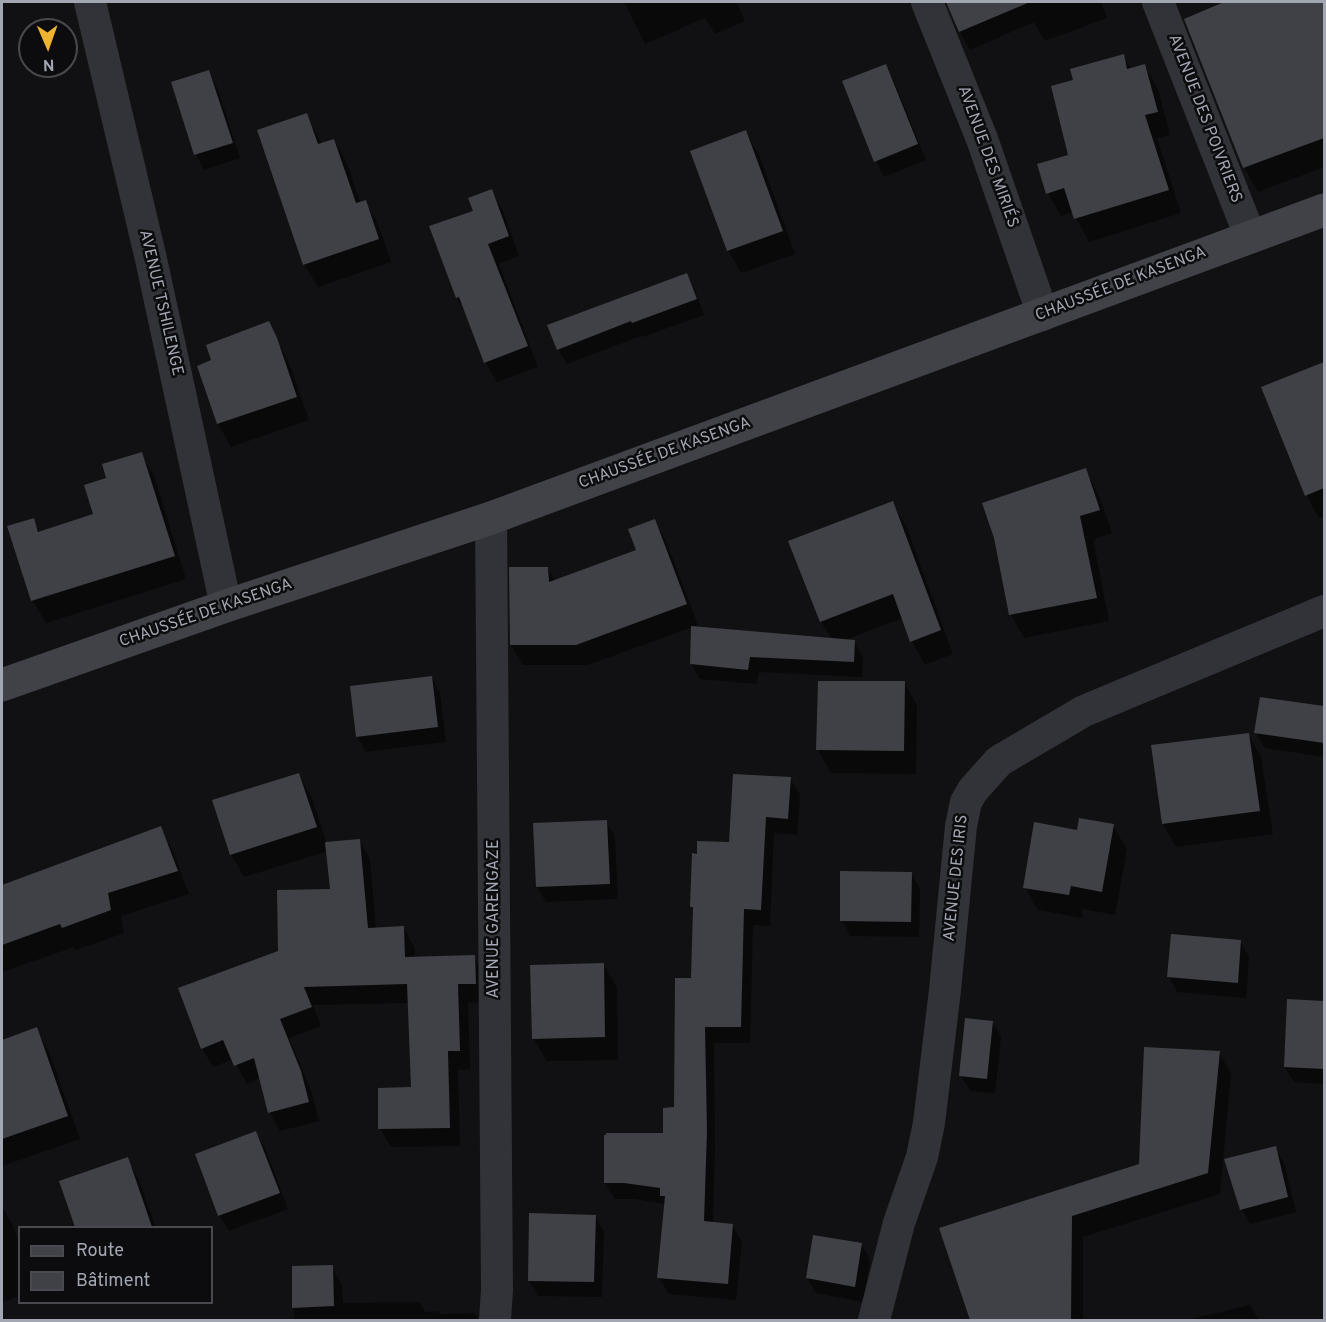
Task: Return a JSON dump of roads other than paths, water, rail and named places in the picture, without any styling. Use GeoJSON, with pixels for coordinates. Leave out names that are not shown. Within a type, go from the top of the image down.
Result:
{"type":"FeatureCollection","features":[{"type":"Feature","properties":{"kind":"main road","name":"CHAUSSÉE DE KASENGA"},"geometry":{"type":"LineString","coordinates":[[3,679],[491,518],[1324,210]]}},
{"type":"Feature","properties":{"kind":"street","name":"AVENUE TSHILENGE"},"geometry":{"type":"LineString","coordinates":[[90,2],[151,259],[226,606]]}},
{"type":"Feature","properties":{"kind":"street","name":"AVENUE DES MIRIÉS"},"geometry":{"type":"LineString","coordinates":[[927,2],[982,139],[1043,315]]}},
{"type":"Feature","properties":{"kind":"street","name":"AVENUE DES POIVRIERS"},"geometry":{"type":"LineString","coordinates":[[1158,2],[1250,236]]}},
{"type":"Feature","properties":{"kind":"street","name":"AVENUE GARENGAZE"},"geometry":{"type":"LineString","coordinates":[[491,518],[497,1278],[495,1320]]}},
{"type":"Feature","properties":{"kind":"street","name":"AVENUE DES IRIS"},"geometry":{"type":"LineString","coordinates":[[874,1320],[898,1223],[922,1157],[929,1123],[961,826],[966,802],[973,790],[999,761],[1084,711],[1324,611]]}}]}
